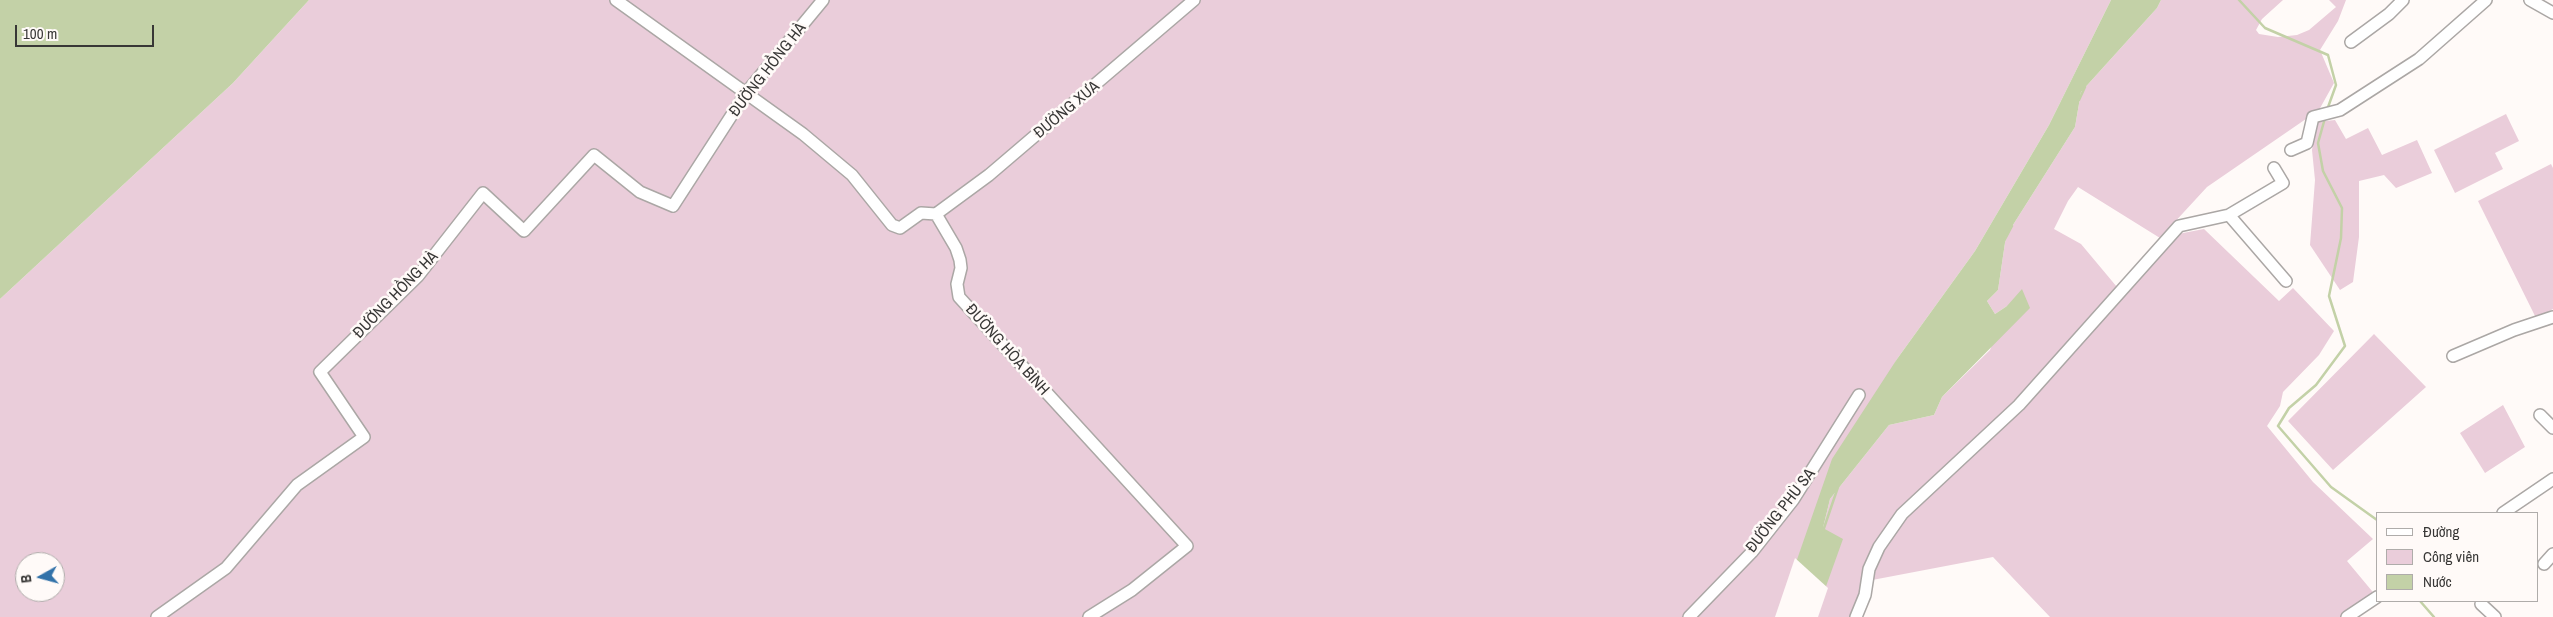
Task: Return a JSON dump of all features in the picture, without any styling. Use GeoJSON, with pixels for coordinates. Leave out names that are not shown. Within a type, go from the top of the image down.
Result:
{"type":"FeatureCollection","features":[{"type":"Feature","properties":{"kind":"street"},"geometry":{"type":"LineString","coordinates":[[616,0],[803,134],[852,175],[892,225],[900,228],[921,213],[936,214]]}},
{"type":"Feature","properties":{"kind":"street","name":"ĐƯỜNG HỒNG HÀ"},"geometry":{"type":"LineString","coordinates":[[157,617],[226,568],[297,485],[364,437],[320,372],[418,276],[483,193],[524,231],[594,155],[640,192],[673,206],[746,93],[822,0]]}},
{"type":"Feature","properties":{"kind":"street","name":"ĐƯỜNG XƯA"},"geometry":{"type":"LineString","coordinates":[[936,214],[997,168],[1194,0]]}},
{"type":"Feature","properties":{"kind":"street"},"geometry":{"type":"LineString","coordinates":[[2351,42],[2389,14],[2403,0]]}},
{"type":"Feature","properties":{"kind":"street"},"geometry":{"type":"LineString","coordinates":[[2291,150],[2307,143],[2313,117],[2340,110],[2418,59],[2486,0]]}},
{"type":"Feature","properties":{"kind":"street"},"geometry":{"type":"LineString","coordinates":[[2530,0],[2553,13]]}},
{"type":"Feature","properties":{"kind":"street"},"geometry":{"type":"LineString","coordinates":[[1856,617],[1865,595],[1869,569],[1879,547],[1902,514],[2019,405],[2179,226],[2229,216],[2283,183],[2274,168]]}},
{"type":"Feature","properties":{"kind":"street","name":"ĐƯỜNG HÒA BÌNH"},"geometry":{"type":"LineString","coordinates":[[936,214],[956,248],[960,260],[961,268],[956,284],[959,297],[1187,546],[1132,590],[1089,617]]}},
{"type":"Feature","properties":{"kind":"street"},"geometry":{"type":"LineString","coordinates":[[2229,216],[2286,280]]}},
{"type":"Feature","properties":{"kind":"street"},"geometry":{"type":"LineString","coordinates":[[2454,356],[2514,330],[2553,317]]}},
{"type":"Feature","properties":{"kind":"street","name":"ĐƯỜNG PHÙ SA"},"geometry":{"type":"LineString","coordinates":[[1688,617],[1752,552],[1793,500],[1859,395]]}},
{"type":"Feature","properties":{"kind":"street"},"geometry":{"type":"LineString","coordinates":[[2540,415],[2553,428]]}},
{"type":"Feature","properties":{"kind":"street"},"geometry":{"type":"LineString","coordinates":[[2504,512],[2553,479]]}},
{"type":"Feature","properties":{"kind":"street"},"geometry":{"type":"LineString","coordinates":[[2544,564],[2553,554]]}},
{"type":"Feature","properties":{"kind":"street"},"geometry":{"type":"LineString","coordinates":[[2347,617],[2376,598]]}},
{"type":"Feature","properties":{"kind":"street"},"geometry":{"type":"LineString","coordinates":[[2481,604],[2496,617]]}},
{"type":"Feature","properties":{"kind":"green space"},"geometry":{"type":"Polygon","coordinates":[[[309,0],[2111,0],[2049,125],[1975,251],[1897,359],[1802,547],[1777,617],[0,617],[0,299],[233,83],[309,0]]]}},
{"type":"Feature","properties":{"kind":"green space"},"geometry":{"type":"Polygon","coordinates":[[[2161,0],[2283,0],[2262,19],[2256,30],[2259,34],[2278,37],[2297,35],[2309,30],[2336,7],[2329,0],[2346,0],[2338,21],[2320,50],[2334,83],[2319,110],[2207,187],[2160,238],[2078,187],[2068,201],[2054,229],[2081,244],[2117,287],[2068,359],[2164,247],[2178,234],[2204,229],[2279,301],[2293,288],[2334,331],[2319,355],[2283,392],[2280,406],[2267,426],[2313,482],[2373,539],[2347,561],[2376,598],[2347,617],[2050,617],[1993,557],[1867,581],[1856,617],[1815,617],[1823,528],[1830,499],[1889,425],[1934,415],[1942,397],[1990,350],[2007,306],[1995,314],[1987,301],[1998,290],[2006,236],[2075,127],[2081,92],[2157,8],[2161,0]]]}},
{"type":"Feature","properties":{"kind":"green space"},"geometry":{"type":"Polygon","coordinates":[[[2506,114],[2519,141],[2495,153],[2503,169],[2455,193],[2434,150],[2506,114]]]}},
{"type":"Feature","properties":{"kind":"green space"},"geometry":{"type":"Polygon","coordinates":[[[2335,120],[2346,139],[2368,128],[2382,155],[2417,140],[2432,173],[2396,188],[2384,175],[2359,181],[2359,237],[2353,282],[2340,290],[2310,245],[2315,180],[2312,150],[2317,122],[2335,120]]]}},
{"type":"Feature","properties":{"kind":"green space"},"geometry":{"type":"Polygon","coordinates":[[[2551,164],[2553,168],[2553,309],[2536,318],[2478,201],[2551,164]]]}},
{"type":"Feature","properties":{"kind":"green space"},"geometry":{"type":"Polygon","coordinates":[[[2374,334],[2426,387],[2333,470],[2288,421],[2374,334]]]}},
{"type":"Feature","properties":{"kind":"green space"},"geometry":{"type":"Polygon","coordinates":[[[2503,405],[2525,447],[2485,473],[2460,433],[2503,405]]]}},
{"type":"Feature","properties":{"kind":"water"},"geometry":{"type":"Polygon","coordinates":[[[0,0],[309,0],[233,83],[0,299],[0,0]]]}},
{"type":"Feature","properties":{"kind":"water"},"geometry":{"type":"Polygon","coordinates":[[[2111,0],[2161,0],[2157,8],[2081,92],[2075,127],[2006,236],[1998,290],[1987,301],[1995,314],[2007,306],[2022,289],[2030,308],[1942,397],[1934,415],[1889,425],[1830,499],[1823,528],[1843,539],[1824,592],[1777,617],[1832,459],[1897,359],[1975,251],[2049,125],[2111,0]]]}},
{"type":"Feature","properties":{"kind":"pier"},"geometry":{"type":"Polygon","coordinates":[[[1795,558],[1828,588],[1818,617],[1775,617],[1795,558]]]}},
{"type":"Feature","properties":{"kind":"waterway"},"geometry":{"type":"LineString","coordinates":[[2239,0],[2265,28],[2328,55],[2336,85],[2327,110]]}},
{"type":"Feature","properties":{"kind":"waterway"},"geometry":{"type":"LineString","coordinates":[[2079,100],[2085,87]]}},
{"type":"Feature","properties":{"kind":"waterway"},"geometry":{"type":"LineString","coordinates":[[2325,118],[2318,143],[2323,171],[2342,208],[2341,238],[2329,296],[2345,346],[2316,385],[2289,408],[2278,426],[2331,487],[2376,519]]}},
{"type":"Feature","properties":{"kind":"waterway"},"geometry":{"type":"LineString","coordinates":[[2004,241],[2012,226]]}},
{"type":"Feature","properties":{"kind":"waterway"},"geometry":{"type":"LineString","coordinates":[[1823,531],[1838,487]]}},
{"type":"Feature","properties":{"kind":"waterway"},"geometry":{"type":"LineString","coordinates":[[2421,602],[2434,617]]}}]}
